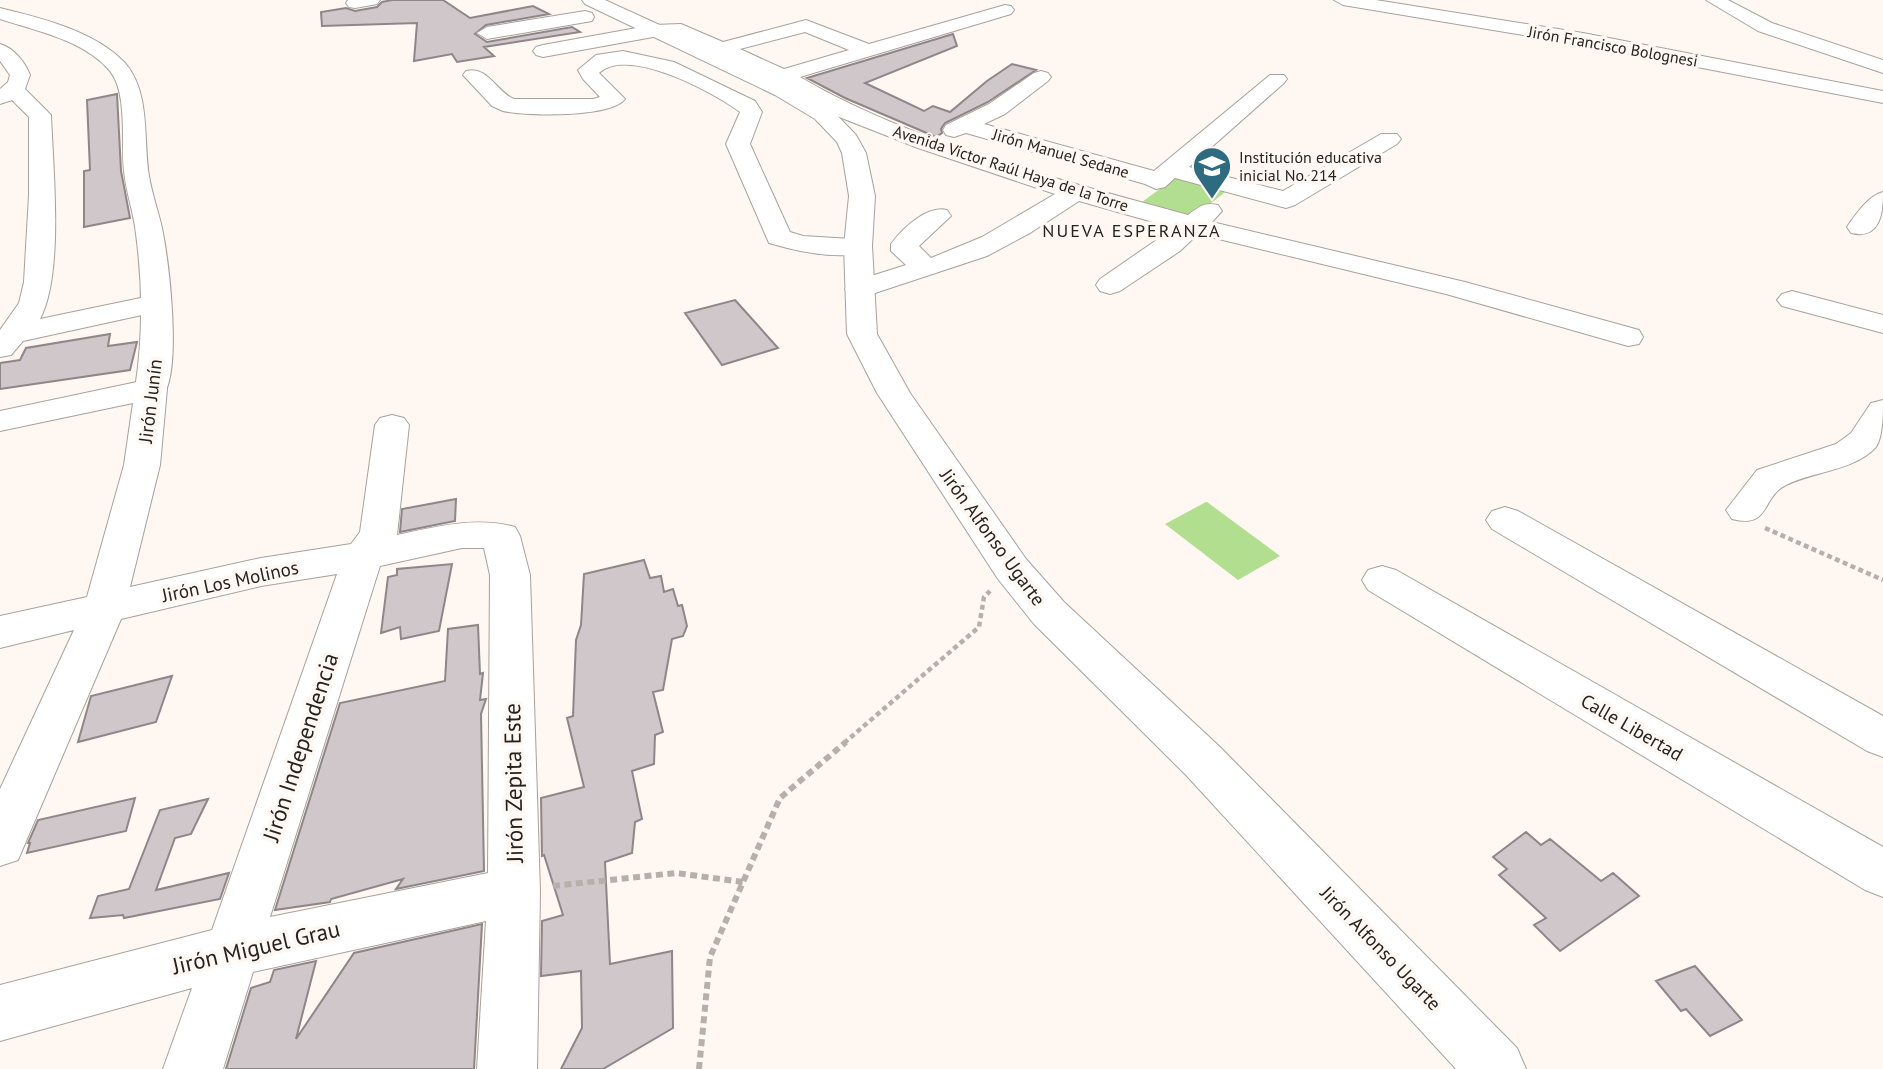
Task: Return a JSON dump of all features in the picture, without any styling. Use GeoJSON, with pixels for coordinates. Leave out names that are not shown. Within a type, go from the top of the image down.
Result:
{"type":"FeatureCollection","features":[{"type":"Feature","properties":{"kind":"street","name":"Jirón Francisco Bolognesi"},"geometry":{"type":"LineString","coordinates":[[1343,0],[1583,39],[1883,97]]}},
{"type":"Feature","properties":{"kind":"street"},"geometry":{"type":"LineString","coordinates":[[1715,0],[1765,27],[1883,67]]}},
{"type":"Feature","properties":{"kind":"street"},"geometry":{"type":"LineString","coordinates":[[788,84],[867,50],[1005,10]]}},
{"type":"Feature","properties":{"kind":"street","name":"Jirón Junín"},"geometry":{"type":"LineString","coordinates":[[0,13],[96,47],[121,70],[128,86],[138,186],[150,236],[157,360],[142,465],[105,607],[0,844]]}},
{"type":"Feature","properties":{"kind":"street"},"geometry":{"type":"LineString","coordinates":[[487,33],[605,16]]}},
{"type":"Feature","properties":{"kind":"street"},"geometry":{"type":"LineString","coordinates":[[543,51],[605,16]]}},
{"type":"Feature","properties":{"kind":"street","name":"Jirón Alfonso Ugarte"},"geometry":{"type":"LineString","coordinates":[[605,16],[653,31],[788,84],[848,140],[854,153],[862,196],[858,246],[862,334],[873,358],[941,467],[1012,569],[1049,613],[1203,761],[1496,1069]]}},
{"type":"Feature","properties":{"kind":"street"},"geometry":{"type":"LineString","coordinates":[[723,47],[806,26],[867,50]]}},
{"type":"Feature","properties":{"kind":"street","name":"Avenida Víctor Raúl Haya de la Torre"},"geometry":{"type":"LineString","coordinates":[[653,31],[681,30],[723,47],[788,84],[848,113],[926,143],[1075,192],[1193,225],[1455,288],[1628,337]]}},
{"type":"Feature","properties":{"kind":"street"},"geometry":{"type":"LineString","coordinates":[[834,37],[861,30]]}},
{"type":"Feature","properties":{"kind":"street"},"geometry":{"type":"LineString","coordinates":[[0,50],[18,65],[20,77],[7,94],[40,115],[42,195],[38,282],[34,303],[23,323],[7,341]]}},
{"type":"Feature","properties":{"kind":"street"},"geometry":{"type":"LineString","coordinates":[[473,75],[500,101],[511,106],[596,106],[614,99],[590,75],[588,71],[593,65],[608,58],[646,58],[747,106],[751,112],[750,117],[738,136],[738,144],[779,237],[801,244],[858,246]]}},
{"type":"Feature","properties":{"kind":"street"},"geometry":{"type":"LineString","coordinates":[[926,143],[997,109],[1041,77]]}},
{"type":"Feature","properties":{"kind":"street"},"geometry":{"type":"LineString","coordinates":[[1122,204],[1166,175],[1277,79]]}},
{"type":"Feature","properties":{"kind":"street","name":"Jirón Manuel Sedane"},"geometry":{"type":"LineString","coordinates":[[963,125],[1166,175],[1237,187],[1286,200],[1389,139]]}},
{"type":"Feature","properties":{"kind":"street"},"geometry":{"type":"LineString","coordinates":[[1110,285],[1170,245],[1237,187]]}},
{"type":"Feature","properties":{"kind":"street"},"geometry":{"type":"LineString","coordinates":[[859,289],[963,256],[1007,236],[1075,192]]}},
{"type":"Feature","properties":{"kind":"street"},"geometry":{"type":"LineString","coordinates":[[1860,227],[1881,205]]}},
{"type":"Feature","properties":{"kind":"street"},"geometry":{"type":"LineString","coordinates":[[926,268],[905,251],[905,244],[938,216]]}},
{"type":"Feature","properties":{"kind":"street"},"geometry":{"type":"LineString","coordinates":[[1792,300],[1883,324]]}},
{"type":"Feature","properties":{"kind":"street"},"geometry":{"type":"LineString","coordinates":[[7,341],[155,304]]}},
{"type":"Feature","properties":{"kind":"street"},"geometry":{"type":"LineString","coordinates":[[0,421],[151,389]]}},
{"type":"Feature","properties":{"kind":"street"},"geometry":{"type":"LineString","coordinates":[[1745,510],[1770,478],[1848,452],[1864,440],[1883,410]]}},
{"type":"Feature","properties":{"kind":"street","name":"Jirón Independencia"},"geometry":{"type":"LineString","coordinates":[[193,1069],[363,556],[379,534],[392,425]]}},
{"type":"Feature","properties":{"kind":"street"},"geometry":{"type":"LineString","coordinates":[[1505,520],[1883,738]]}},
{"type":"Feature","properties":{"kind":"street","name":"Jirón Los Molinos"},"geometry":{"type":"LineString","coordinates":[[0,632],[261,572],[363,556],[461,535]]}},
{"type":"Feature","properties":{"kind":"street","name":"Jirón Zepita Este"},"geometry":{"type":"LineString","coordinates":[[461,535],[501,536],[510,575],[514,891],[507,1069]]}},
{"type":"Feature","properties":{"kind":"street","name":"Calle Libertad"},"geometry":{"type":"LineString","coordinates":[[1382,580],[1883,874]]}},
{"type":"Feature","properties":{"kind":"street","name":"Jirón Miguel Grau"},"geometry":{"type":"LineString","coordinates":[[0,1013],[234,950],[514,891]]}},
{"type":"Feature","properties":{"kind":"path"},"geometry":{"type":"LineString","coordinates":[[1745,510],[1760,526],[1883,580]]}},
{"type":"Feature","properties":{"kind":"path"},"geometry":{"type":"LineString","coordinates":[[699,1069],[710,957],[780,798],[979,626],[984,597],[1012,569]]}},
{"type":"Feature","properties":{"kind":"path"},"geometry":{"type":"LineString","coordinates":[[514,891],[676,873],[743,882]]}},
{"type":"Feature","properties":{"kind":"green space"},"geometry":{"type":"Polygon","coordinates":[[[1180,174],[1230,188],[1189,221],[1138,205],[1180,174]]]}},
{"type":"Feature","properties":{"kind":"green space"},"geometry":{"type":"Polygon","coordinates":[[[1207,502],[1280,556],[1238,580],[1165,524],[1207,502]]]}},
{"type":"Feature","properties":{"kind":"building"},"geometry":{"type":"Polygon","coordinates":[[[443,0],[470,18],[533,6],[549,14],[486,25],[475,34],[487,42],[572,27],[580,32],[484,47],[494,56],[457,62],[452,54],[414,61],[417,23],[322,26],[321,12],[346,8],[355,11],[377,7],[382,2],[443,0]]]}},
{"type":"Feature","properties":{"kind":"building"},"geometry":{"type":"Polygon","coordinates":[[[953,34],[957,46],[865,83],[924,111],[933,106],[950,112],[1012,64],[1036,70],[988,102],[945,123],[941,129],[942,133],[936,137],[845,98],[807,78],[953,34]]]}},
{"type":"Feature","properties":{"kind":"building"},"geometry":{"type":"Polygon","coordinates":[[[117,94],[121,171],[130,218],[84,227],[84,171],[90,170],[87,100],[117,94]]]}},
{"type":"Feature","properties":{"kind":"building"},"geometry":{"type":"Polygon","coordinates":[[[735,300],[778,348],[722,365],[685,313],[735,300]]]}},
{"type":"Feature","properties":{"kind":"building"},"geometry":{"type":"Polygon","coordinates":[[[110,334],[108,346],[137,342],[130,370],[0,389],[0,363],[20,360],[26,348],[110,334]]]}},
{"type":"Feature","properties":{"kind":"building"},"geometry":{"type":"Polygon","coordinates":[[[456,499],[455,521],[400,532],[402,509],[456,499]]]}},
{"type":"Feature","properties":{"kind":"building"},"geometry":{"type":"Polygon","coordinates":[[[644,560],[650,578],[661,576],[664,592],[673,589],[678,606],[682,605],[687,626],[683,636],[672,639],[663,690],[653,692],[663,732],[655,735],[654,764],[632,771],[642,819],[635,822],[632,853],[605,862],[610,964],[672,951],[673,1028],[603,1069],[561,1069],[582,1028],[581,971],[541,976],[542,921],[563,915],[544,855],[542,856],[541,798],[584,787],[567,718],[573,716],[576,640],[581,625],[584,574],[644,560]]]}},
{"type":"Feature","properties":{"kind":"building"},"geometry":{"type":"Polygon","coordinates":[[[452,564],[439,631],[401,639],[400,627],[381,633],[388,577],[397,575],[397,569],[452,564]]]}},
{"type":"Feature","properties":{"kind":"building"},"geometry":{"type":"Polygon","coordinates":[[[478,625],[480,674],[483,673],[480,700],[486,699],[481,714],[484,871],[396,889],[403,879],[331,899],[330,902],[275,910],[340,703],[445,681],[448,629],[478,625]]]}},
{"type":"Feature","properties":{"kind":"building"},"geometry":{"type":"Polygon","coordinates":[[[172,676],[156,722],[78,742],[91,696],[172,676]]]}},
{"type":"Feature","properties":{"kind":"building"},"geometry":{"type":"Polygon","coordinates":[[[135,798],[126,831],[27,853],[28,843],[38,820],[135,798]]]}},
{"type":"Feature","properties":{"kind":"building"},"geometry":{"type":"Polygon","coordinates":[[[208,799],[191,834],[175,838],[156,890],[229,873],[220,899],[124,918],[123,915],[90,918],[98,896],[129,889],[160,810],[208,799]]]}},
{"type":"Feature","properties":{"kind":"building"},"geometry":{"type":"Polygon","coordinates":[[[1526,832],[1541,845],[1550,839],[1601,881],[1613,873],[1639,896],[1560,951],[1534,925],[1546,918],[1499,875],[1507,869],[1493,857],[1526,832]]]}},
{"type":"Feature","properties":{"kind":"building"},"geometry":{"type":"Polygon","coordinates":[[[482,924],[474,1069],[226,1069],[251,988],[270,982],[274,970],[316,961],[296,1039],[354,953],[482,924]]]}},
{"type":"Feature","properties":{"kind":"building"},"geometry":{"type":"Polygon","coordinates":[[[1695,966],[1742,1020],[1710,1036],[1686,1009],[1681,1011],[1656,981],[1695,966]]]}},
{"type":"Feature","properties":{"kind":"place","name":"Institución educativa inicial No. 214"},"geometry":{"type":"Point","coordinates":[1212,200]}},
{"type":"Feature","properties":{"kind":"district","name":"NUEVA ESPERANZA"},"geometry":{"type":"Point","coordinates":[1132,230]}}]}
